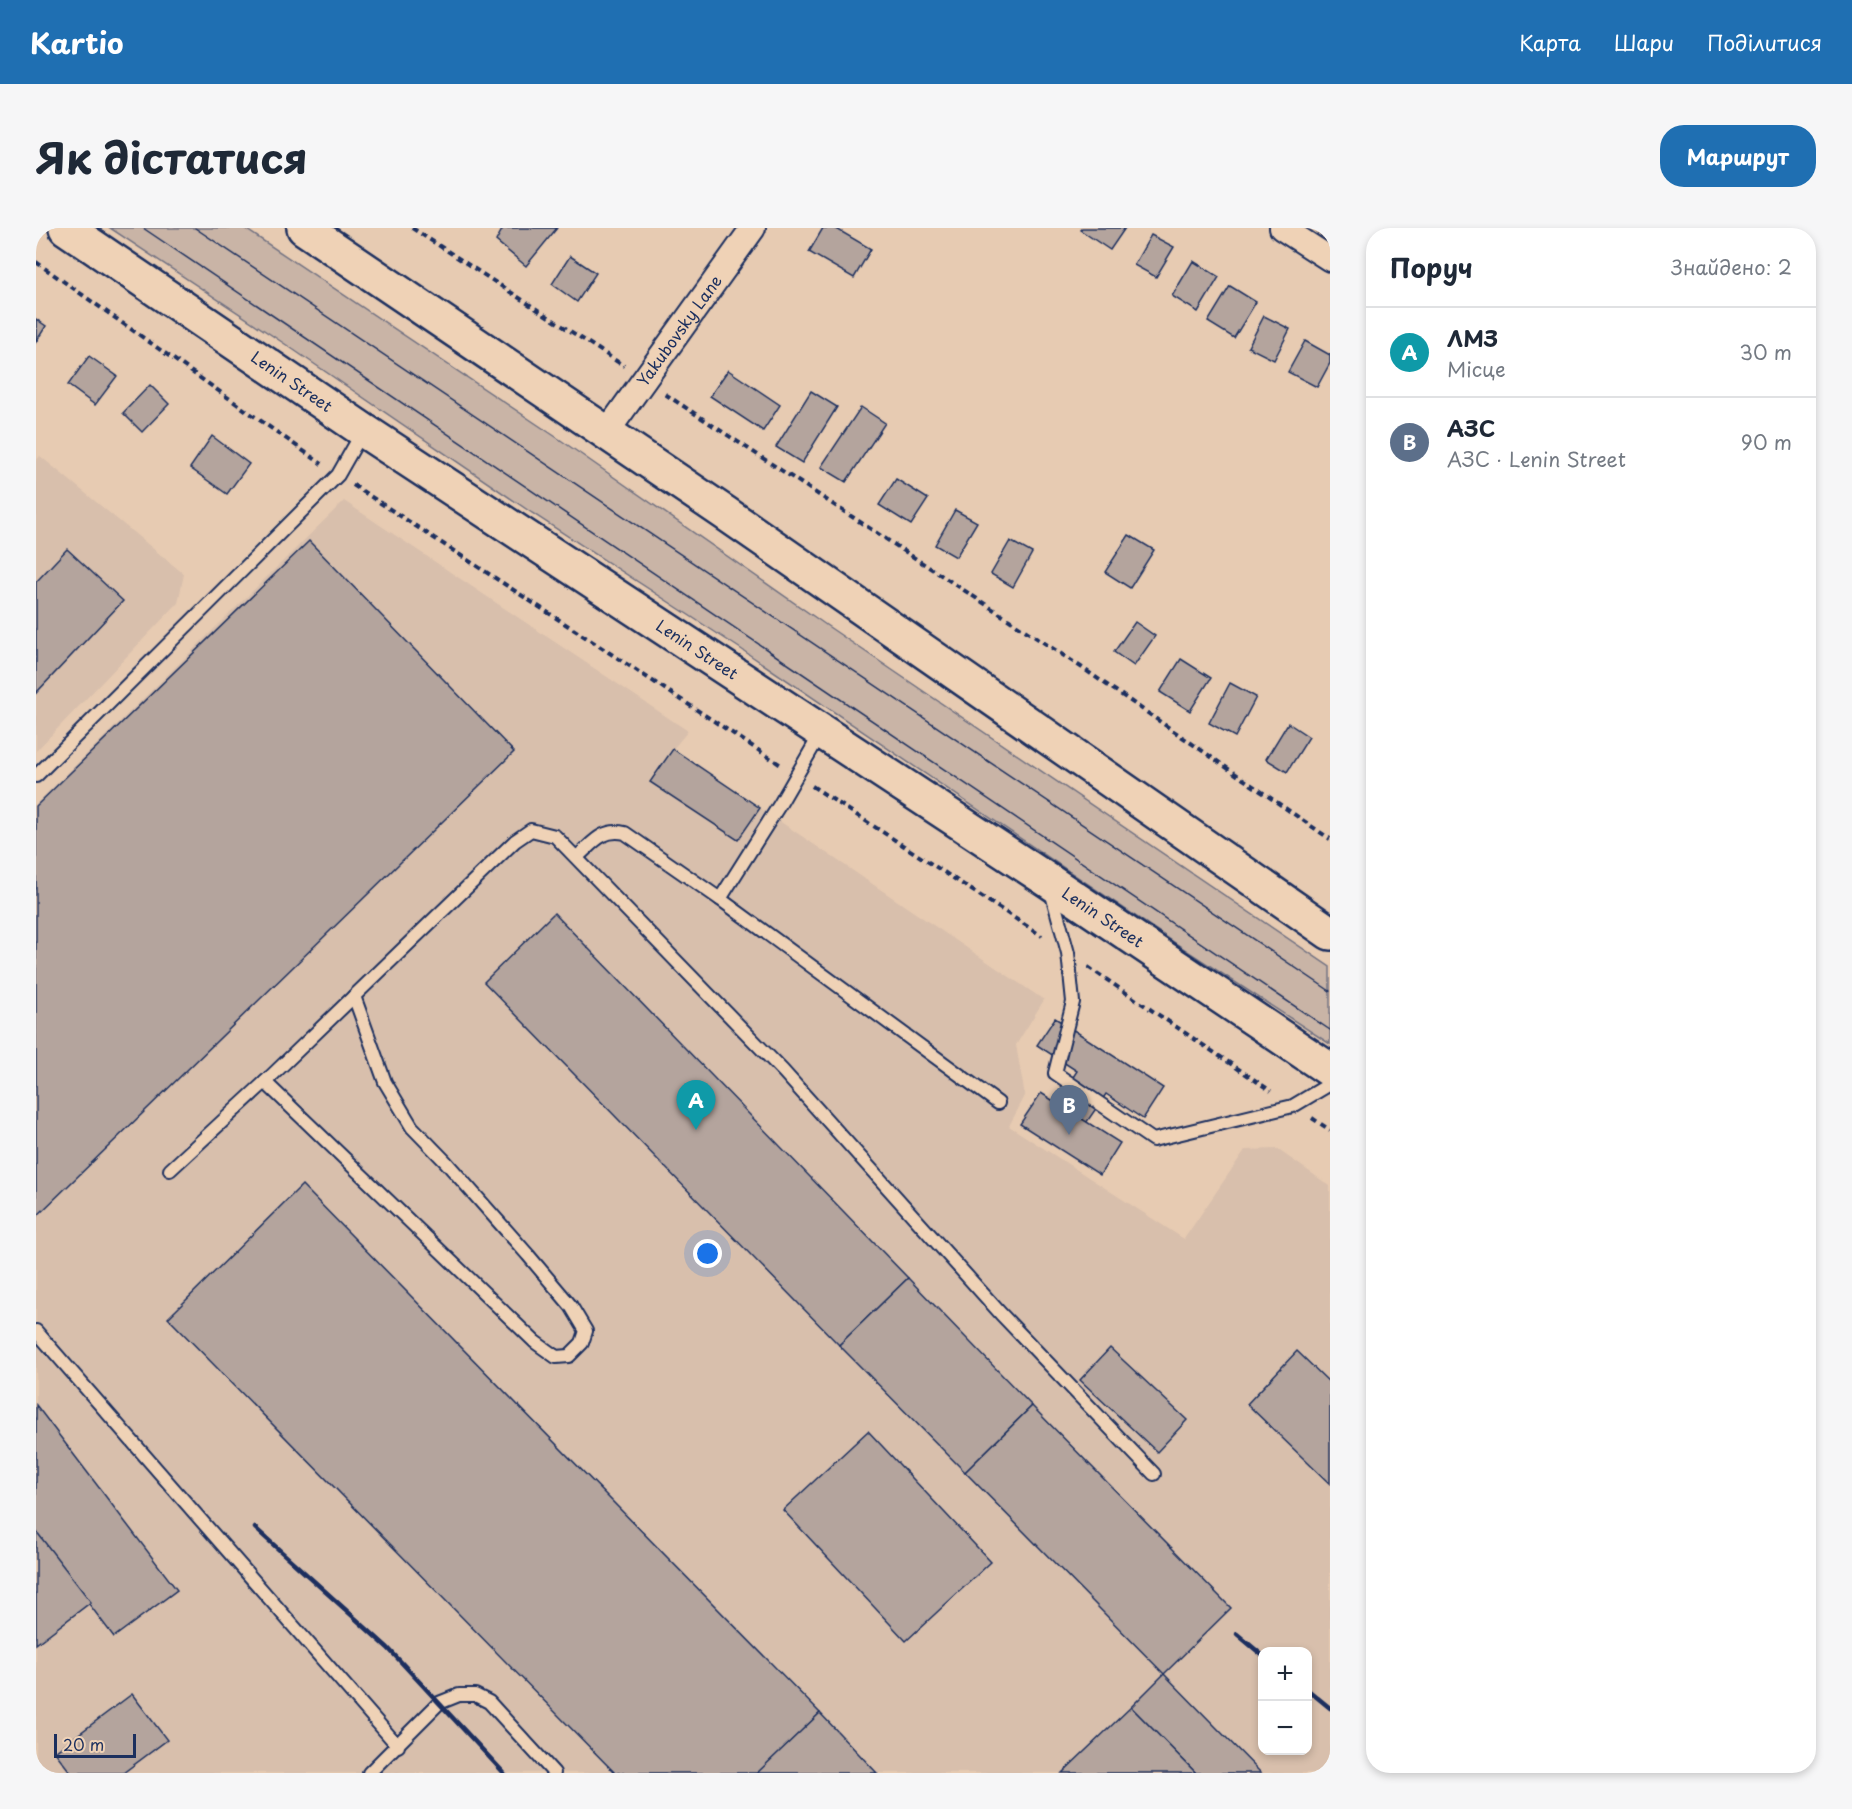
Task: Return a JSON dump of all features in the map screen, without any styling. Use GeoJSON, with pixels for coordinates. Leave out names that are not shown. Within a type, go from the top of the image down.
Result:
{"type":"FeatureCollection","features":[{"type":"Feature","properties":{"kind":"main road","name":"Lenin Street"},"geometry":{"type":"LineString","coordinates":[[66,228],[363,430],[1049,881],[1330,1070]]}},
{"type":"Feature","properties":{"kind":"main road"},"geometry":{"type":"LineString","coordinates":[[304,228],[606,433],[1330,933]]}},
{"type":"Feature","properties":{"kind":"street","name":"Yakubovsky Lane"},"geometry":{"type":"LineString","coordinates":[[606,433],[753,228]]}},
{"type":"Feature","properties":{"kind":"street"},"geometry":{"type":"LineString","coordinates":[[1282,228],[1330,259]]}},
{"type":"Feature","properties":{"kind":"lane"},"geometry":{"type":"LineString","coordinates":[[36,776],[338,475],[363,430]]}},
{"type":"Feature","properties":{"kind":"lane"},"geometry":{"type":"LineString","coordinates":[[720,898],[780,804],[822,732]]}},
{"type":"Feature","properties":{"kind":"lane"},"geometry":{"type":"LineString","coordinates":[[170,1170],[265,1082],[515,841],[531,830],[555,836],[783,1071],[1001,1314],[1154,1474]]}},
{"type":"Feature","properties":{"kind":"lane"},"geometry":{"type":"LineString","coordinates":[[577,857],[601,836],[614,830],[625,833],[720,898],[998,1103]]}},
{"type":"Feature","properties":{"kind":"lane"},"geometry":{"type":"LineString","coordinates":[[1049,881],[1068,953],[1073,1002],[1055,1073],[1153,1140],[1293,1106],[1330,1084]]}},
{"type":"Feature","properties":{"kind":"lane"},"geometry":{"type":"LineString","coordinates":[[265,1082],[535,1342],[556,1356],[569,1356],[582,1343],[586,1331],[571,1306],[445,1161],[412,1127],[385,1082],[354,996]]}},
{"type":"Feature","properties":{"kind":"lane"},"geometry":{"type":"LineString","coordinates":[[36,1331],[398,1746]]}},
{"type":"Feature","properties":{"kind":"lane"},"geometry":{"type":"LineString","coordinates":[[369,1773],[439,1703],[459,1695],[475,1695],[489,1702],[554,1773]]}},
{"type":"Feature","properties":{"kind":"path"},"geometry":{"type":"LineString","coordinates":[[412,228],[1082,667],[1330,839]]}},
{"type":"Feature","properties":{"kind":"path"},"geometry":{"type":"LineString","coordinates":[[36,262],[338,475],[1068,953],[1330,1130]]}},
{"type":"Feature","properties":{"kind":"shaded area"},"geometry":{"type":"Polygon","coordinates":[[[110,228],[244,228],[562,441],[826,625],[1330,967],[1330,1044],[1175,943],[741,649],[532,513],[288,346],[110,228]]]}},
{"type":"Feature","properties":{"kind":"shaded area"},"geometry":{"type":"Polygon","coordinates":[[[40,456],[184,574],[178,603],[36,751],[36,461],[40,456]]]}},
{"type":"Feature","properties":{"kind":"shaded area"},"geometry":{"type":"Polygon","coordinates":[[[344,501],[688,731],[673,749],[1044,1000],[1016,1045],[1025,1096],[1009,1126],[1184,1239],[1245,1150],[1277,1149],[1330,1186],[1330,1773],[36,1773],[36,804],[344,501]]]}},
{"type":"Feature","properties":{"kind":"building"},"geometry":{"type":"Polygon","coordinates":[[[503,228],[557,228],[526,266],[496,241],[503,228]]]}},
{"type":"Feature","properties":{"kind":"building"},"geometry":{"type":"Polygon","coordinates":[[[823,228],[835,228],[871,249],[854,278],[809,252],[823,228]]]}},
{"type":"Feature","properties":{"kind":"building"},"geometry":{"type":"Polygon","coordinates":[[[1082,228],[1125,228],[1110,250],[1080,230],[1082,228]]]}},
{"type":"Feature","properties":{"kind":"building"},"geometry":{"type":"Polygon","coordinates":[[[1151,235],[1174,247],[1156,277],[1134,265],[1151,235]]]}},
{"type":"Feature","properties":{"kind":"building"},"geometry":{"type":"Polygon","coordinates":[[[570,256],[596,273],[577,302],[552,284],[570,256]]]}},
{"type":"Feature","properties":{"kind":"building"},"geometry":{"type":"Polygon","coordinates":[[[1193,261],[1219,277],[1198,312],[1172,296],[1193,261]]]}},
{"type":"Feature","properties":{"kind":"building"},"geometry":{"type":"Polygon","coordinates":[[[1230,286],[1256,302],[1234,338],[1208,322],[1230,286]]]}},
{"type":"Feature","properties":{"kind":"building"},"geometry":{"type":"Polygon","coordinates":[[[1264,316],[1290,329],[1274,360],[1248,347],[1264,316]]]}},
{"type":"Feature","properties":{"kind":"building"},"geometry":{"type":"Polygon","coordinates":[[[36,319],[46,326],[36,342],[36,319]]]}},
{"type":"Feature","properties":{"kind":"building"},"geometry":{"type":"Polygon","coordinates":[[[1305,341],[1330,355],[1330,363],[1317,387],[1288,372],[1305,341]]]}},
{"type":"Feature","properties":{"kind":"building"},"geometry":{"type":"Polygon","coordinates":[[[89,356],[117,376],[95,405],[68,385],[89,356]]]}},
{"type":"Feature","properties":{"kind":"building"},"geometry":{"type":"Polygon","coordinates":[[[728,370],[780,405],[763,431],[710,396],[728,370]]]}},
{"type":"Feature","properties":{"kind":"building"},"geometry":{"type":"Polygon","coordinates":[[[150,385],[169,404],[142,432],[123,413],[150,385]]]}},
{"type":"Feature","properties":{"kind":"building"},"geometry":{"type":"Polygon","coordinates":[[[811,391],[837,407],[802,463],[776,447],[811,391]]]}},
{"type":"Feature","properties":{"kind":"building"},"geometry":{"type":"Polygon","coordinates":[[[861,407],[885,423],[846,482],[821,467],[861,407]]]}},
{"type":"Feature","properties":{"kind":"building"},"geometry":{"type":"Polygon","coordinates":[[[212,436],[249,464],[227,494],[190,468],[212,436]]]}},
{"type":"Feature","properties":{"kind":"building"},"geometry":{"type":"Polygon","coordinates":[[[896,479],[928,499],[911,525],[879,505],[896,479]]]}},
{"type":"Feature","properties":{"kind":"building"},"geometry":{"type":"Polygon","coordinates":[[[955,510],[977,522],[956,557],[935,545],[955,510]]]}},
{"type":"Feature","properties":{"kind":"building"},"geometry":{"type":"Polygon","coordinates":[[[1129,535],[1154,550],[1130,588],[1105,572],[1129,535]]]}},
{"type":"Feature","properties":{"kind":"building"},"geometry":{"type":"Polygon","coordinates":[[[309,541],[514,752],[36,1217],[36,806],[309,541]]]}},
{"type":"Feature","properties":{"kind":"building"},"geometry":{"type":"Polygon","coordinates":[[[1010,541],[1032,553],[1013,587],[991,574],[1010,541]]]}},
{"type":"Feature","properties":{"kind":"building"},"geometry":{"type":"Polygon","coordinates":[[[67,549],[123,601],[36,693],[36,582],[67,549]]]}},
{"type":"Feature","properties":{"kind":"building"},"geometry":{"type":"Polygon","coordinates":[[[1135,622],[1155,636],[1134,666],[1114,652],[1135,622]]]}},
{"type":"Feature","properties":{"kind":"building"},"geometry":{"type":"Polygon","coordinates":[[[1181,659],[1211,678],[1190,711],[1160,692],[1181,659]]]}},
{"type":"Feature","properties":{"kind":"building"},"geometry":{"type":"Polygon","coordinates":[[[1230,683],[1256,697],[1235,737],[1209,723],[1230,683]]]}},
{"type":"Feature","properties":{"kind":"building"},"geometry":{"type":"Polygon","coordinates":[[[1288,723],[1309,737],[1287,772],[1266,759],[1288,723]]]}},
{"type":"Feature","properties":{"kind":"building"},"geometry":{"type":"Polygon","coordinates":[[[673,749],[760,808],[738,840],[650,782],[673,749]]]}},
{"type":"Feature","properties":{"kind":"building"},"geometry":{"type":"Polygon","coordinates":[[[554,913],[908,1278],[839,1345],[484,982],[554,913]]]}},
{"type":"Feature","properties":{"kind":"building"},"geometry":{"type":"Polygon","coordinates":[[[1055,1018],[1163,1088],[1143,1119],[1106,1094],[1086,1123],[1056,1103],[1077,1071],[1037,1045],[1055,1018]]]}},
{"type":"Feature","properties":{"kind":"building"},"geometry":{"type":"Polygon","coordinates":[[[1041,1093],[1120,1143],[1100,1175],[1020,1124],[1041,1093]]]}},
{"type":"Feature","properties":{"kind":"building"},"geometry":{"type":"Polygon","coordinates":[[[302,1185],[820,1713],[758,1773],[615,1773],[168,1318],[302,1185]]]}},
{"type":"Feature","properties":{"kind":"building"},"geometry":{"type":"Polygon","coordinates":[[[908,1278],[1032,1406],[965,1472],[839,1345],[908,1278]]]}},
{"type":"Feature","properties":{"kind":"building"},"geometry":{"type":"Polygon","coordinates":[[[1110,1348],[1187,1420],[1157,1452],[1080,1380],[1110,1348]]]}},
{"type":"Feature","properties":{"kind":"building"},"geometry":{"type":"Polygon","coordinates":[[[1297,1351],[1330,1383],[1330,1484],[1247,1404],[1297,1351]]]}},
{"type":"Feature","properties":{"kind":"building"},"geometry":{"type":"Polygon","coordinates":[[[36,1405],[177,1590],[114,1637],[36,1534],[36,1405]]]}},
{"type":"Feature","properties":{"kind":"building"},"geometry":{"type":"Polygon","coordinates":[[[1032,1406],[1231,1608],[1164,1674],[965,1472],[1032,1406]]]}},
{"type":"Feature","properties":{"kind":"building"},"geometry":{"type":"Polygon","coordinates":[[[868,1431],[991,1562],[906,1641],[783,1510],[868,1431]]]}},
{"type":"Feature","properties":{"kind":"building"},"geometry":{"type":"Polygon","coordinates":[[[36,1531],[91,1602],[36,1644],[36,1531]]]}},
{"type":"Feature","properties":{"kind":"building"},"geometry":{"type":"Polygon","coordinates":[[[1164,1674],[1261,1773],[1196,1773],[1131,1707],[1164,1674]]]}},
{"type":"Feature","properties":{"kind":"building"},"geometry":{"type":"Polygon","coordinates":[[[132,1694],[167,1740],[123,1773],[71,1773],[55,1752],[132,1694]]]}},
{"type":"Feature","properties":{"kind":"building"},"geometry":{"type":"Polygon","coordinates":[[[1131,1707],[1196,1773],[1062,1773],[1131,1707]]]}},
{"type":"Feature","properties":{"kind":"building"},"geometry":{"type":"Polygon","coordinates":[[[820,1713],[877,1773],[757,1773],[820,1713]]]}},
{"type":"Feature","properties":{"kind":"tram line"},"geometry":{"type":"LineString","coordinates":[[143,228],[1330,1030]]}},
{"type":"Feature","properties":{"kind":"tram line"},"geometry":{"type":"LineString","coordinates":[[195,228],[1330,991]]}},
{"type":"Feature","properties":{"kind":"railway"},"geometry":{"type":"LineString","coordinates":[[255,1528],[388,1648],[504,1773]]}},
{"type":"Feature","properties":{"kind":"railway"},"geometry":{"type":"LineString","coordinates":[[1237,1634],[1258,1652]]}},
{"type":"Feature","properties":{"kind":"railway"},"geometry":{"type":"LineString","coordinates":[[1312,1693],[1330,1708]]}},
{"type":"Feature","properties":{"kind":"place","name":"ЛМЗ"},"geometry":{"type":"Point","coordinates":[696,1130]}},
{"type":"Feature","properties":{"kind":"place","name":"АЗС"},"geometry":{"type":"Point","coordinates":[1069,1135]}}]}
